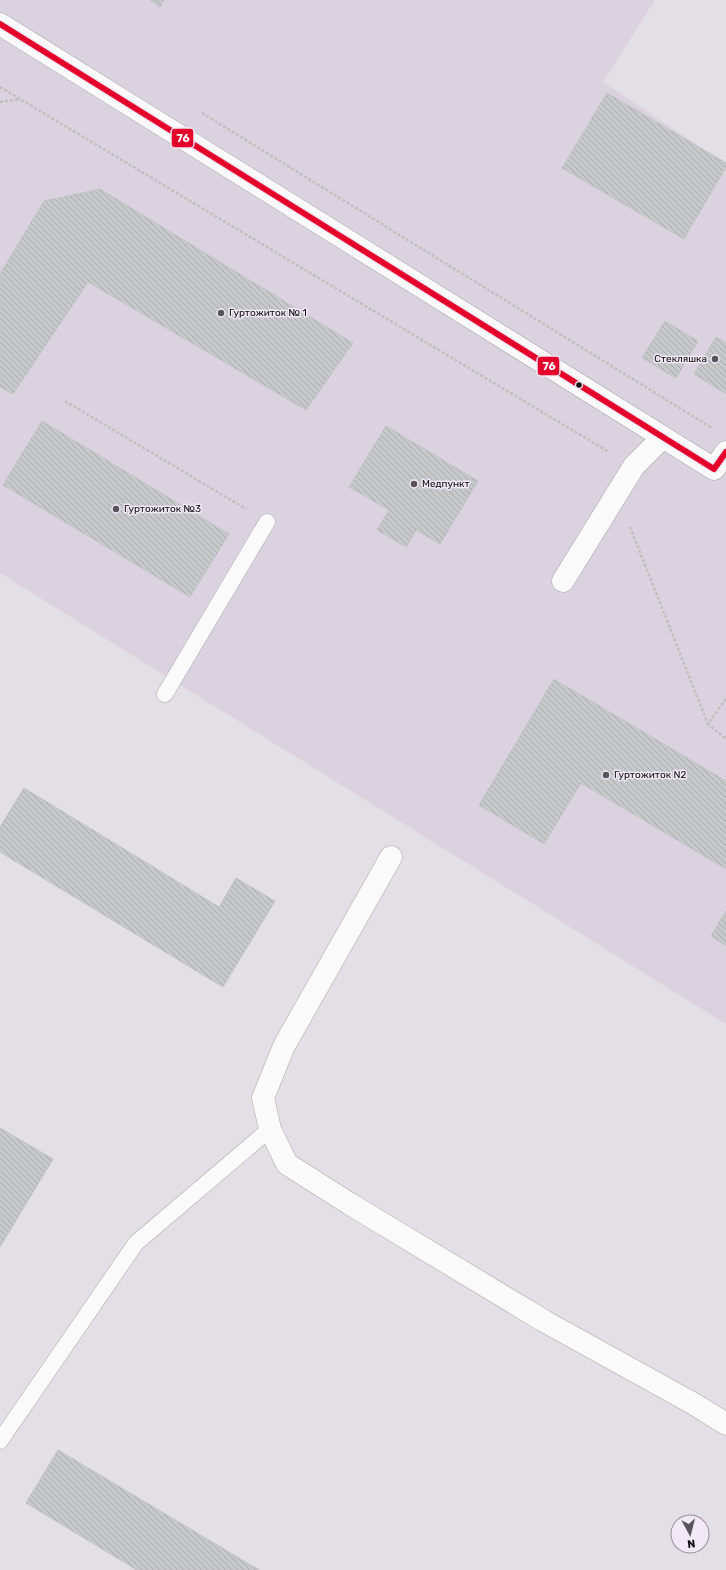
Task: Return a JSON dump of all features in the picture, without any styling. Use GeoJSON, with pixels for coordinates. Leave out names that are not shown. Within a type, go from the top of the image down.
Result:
{"type":"FeatureCollection","features":[{"type":"Feature","properties":{"kind":"street"},"geometry":{"type":"LineString","coordinates":[[0,24],[714,469],[726,452]]}},
{"type":"Feature","properties":{"kind":"street"},"geometry":{"type":"LineString","coordinates":[[563,581],[634,466],[662,438]]}},
{"type":"Feature","properties":{"kind":"street"},"geometry":{"type":"LineString","coordinates":[[392,857],[284,1046],[263,1098],[270,1129],[287,1164],[350,1204],[544,1321],[694,1404],[726,1424]]}},
{"type":"Feature","properties":{"kind":"lane"},"geometry":{"type":"LineString","coordinates":[[165,694],[267,522]]}},
{"type":"Feature","properties":{"kind":"lane"},"geometry":{"type":"LineString","coordinates":[[0,1441],[136,1244],[270,1129]]}},
{"type":"Feature","properties":{"kind":"path"},"geometry":{"type":"LineString","coordinates":[[0,87],[634,466]]}},
{"type":"Feature","properties":{"kind":"path"},"geometry":{"type":"LineString","coordinates":[[0,102],[20,99]]}},
{"type":"Feature","properties":{"kind":"path"},"geometry":{"type":"LineString","coordinates":[[195,109],[712,428]]}},
{"type":"Feature","properties":{"kind":"path"},"geometry":{"type":"LineString","coordinates":[[65,401],[267,522]]}},
{"type":"Feature","properties":{"kind":"path"},"geometry":{"type":"LineString","coordinates":[[617,494],[708,724],[726,739]]}},
{"type":"Feature","properties":{"kind":"path"},"geometry":{"type":"LineString","coordinates":[[708,724],[726,699]]}},
{"type":"Feature","properties":{"kind":"shaded area"},"geometry":{"type":"Polygon","coordinates":[[[0,0],[655,0],[603,82],[726,164],[726,1024],[0,573],[0,0]]]}},
{"type":"Feature","properties":{"kind":"building"},"geometry":{"type":"Polygon","coordinates":[[[150,0],[164,0],[160,7],[150,0]]]}},
{"type":"Feature","properties":{"kind":"building"},"geometry":{"type":"Polygon","coordinates":[[[607,93],[726,163],[726,167],[684,239],[562,168],[607,93]]]}},
{"type":"Feature","properties":{"kind":"building","name":"Гуртожиток № 1"},"geometry":{"type":"Polygon","coordinates":[[[100,189],[353,343],[306,410],[88,282],[13,394],[0,387],[0,274],[44,201],[100,189]]]}},
{"type":"Feature","properties":{"kind":"building"},"geometry":{"type":"Polygon","coordinates":[[[665,321],[698,341],[676,378],[642,358],[665,321]]]}},
{"type":"Feature","properties":{"kind":"building","name":"Стекляшка"},"geometry":{"type":"Polygon","coordinates":[[[716,337],[726,343],[726,394],[694,374],[716,337]]]}},
{"type":"Feature","properties":{"kind":"building","name":"Гуртожиток №3"},"geometry":{"type":"Polygon","coordinates":[[[42,421],[229,534],[190,597],[3,485],[42,421]]]}},
{"type":"Feature","properties":{"kind":"building","name":"Медпункт"},"geometry":{"type":"Polygon","coordinates":[[[386,426],[478,481],[440,544],[416,530],[406,547],[377,530],[389,510],[349,487],[386,426]]]}},
{"type":"Feature","properties":{"kind":"building","name":"Гуртожиток N2"},"geometry":{"type":"Polygon","coordinates":[[[554,679],[726,781],[726,869],[581,783],[544,844],[479,805],[554,679]]]}},
{"type":"Feature","properties":{"kind":"building"},"geometry":{"type":"Polygon","coordinates":[[[24,788],[219,907],[236,878],[275,901],[223,987],[0,852],[0,827],[24,788]]]}},
{"type":"Feature","properties":{"kind":"building"},"geometry":{"type":"Polygon","coordinates":[[[726,911],[726,946],[711,936],[726,911]]]}},
{"type":"Feature","properties":{"kind":"building"},"geometry":{"type":"Polygon","coordinates":[[[0,1128],[53,1159],[0,1247],[0,1128]]]}},
{"type":"Feature","properties":{"kind":"building"},"geometry":{"type":"Polygon","coordinates":[[[58,1450],[259,1570],[137,1570],[26,1503],[58,1450]]]}},
{"type":"Feature","properties":{"kind":"transit line","name":"76"},"geometry":{"type":"LineString","coordinates":[[0,24],[714,469],[726,452]]}},
{"type":"Feature","properties":{"kind":"place","name":"Гуртожиток № 1"},"geometry":{"type":"Point","coordinates":[221,313]}},
{"type":"Feature","properties":{"kind":"place","name":"Стекляшка"},"geometry":{"type":"Point","coordinates":[715,359]}},
{"type":"Feature","properties":{"kind":"place","name":"Медпункт"},"geometry":{"type":"Point","coordinates":[414,484]}},
{"type":"Feature","properties":{"kind":"place","name":"Гуртожиток №3"},"geometry":{"type":"Point","coordinates":[116,509]}},
{"type":"Feature","properties":{"kind":"place","name":"Гуртожиток N2"},"geometry":{"type":"Point","coordinates":[606,775]}}]}
